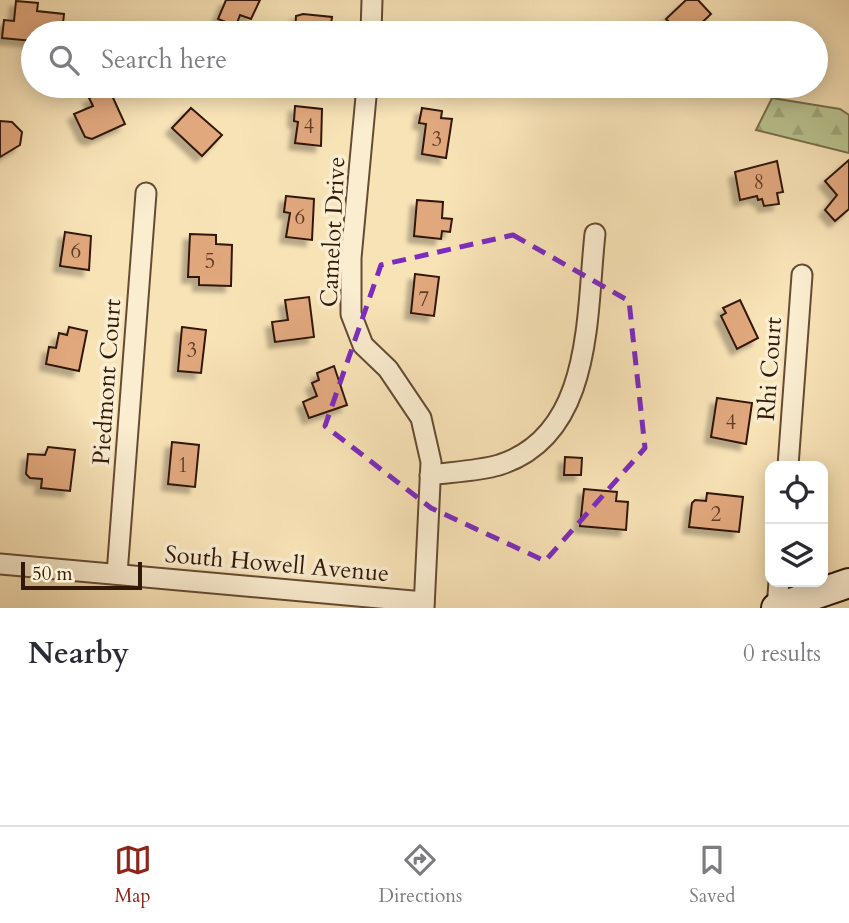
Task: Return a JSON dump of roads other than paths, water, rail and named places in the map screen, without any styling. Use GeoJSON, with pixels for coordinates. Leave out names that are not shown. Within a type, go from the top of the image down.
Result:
{"type":"FeatureCollection","features":[{"type":"Feature","properties":{"kind":"street"},"geometry":{"type":"LineString","coordinates":[[371,21],[372,0]]}},
{"type":"Feature","properties":{"kind":"street","name":"Camelot Drive"},"geometry":{"type":"LineString","coordinates":[[366,98],[351,258],[351,314],[363,345],[388,369],[421,418],[428,439],[430,475],[424,605]]}},
{"type":"Feature","properties":{"kind":"street","name":"Piedmont Court"},"geometry":{"type":"LineString","coordinates":[[117,574],[146,193]]}},
{"type":"Feature","properties":{"kind":"street"},"geometry":{"type":"LineString","coordinates":[[430,475],[499,465],[528,449],[555,428],[579,376],[595,234]]}},
{"type":"Feature","properties":{"kind":"street","name":"Rhi Court"},"geometry":{"type":"LineString","coordinates":[[788,461],[802,275]]}},
{"type":"Feature","properties":{"kind":"street","name":"South Howell Avenue"},"geometry":{"type":"LineString","coordinates":[[0,564],[424,605]]}},
{"type":"Feature","properties":{"kind":"street"},"geometry":{"type":"LineString","coordinates":[[779,587],[777,608],[849,583]]}}]}
